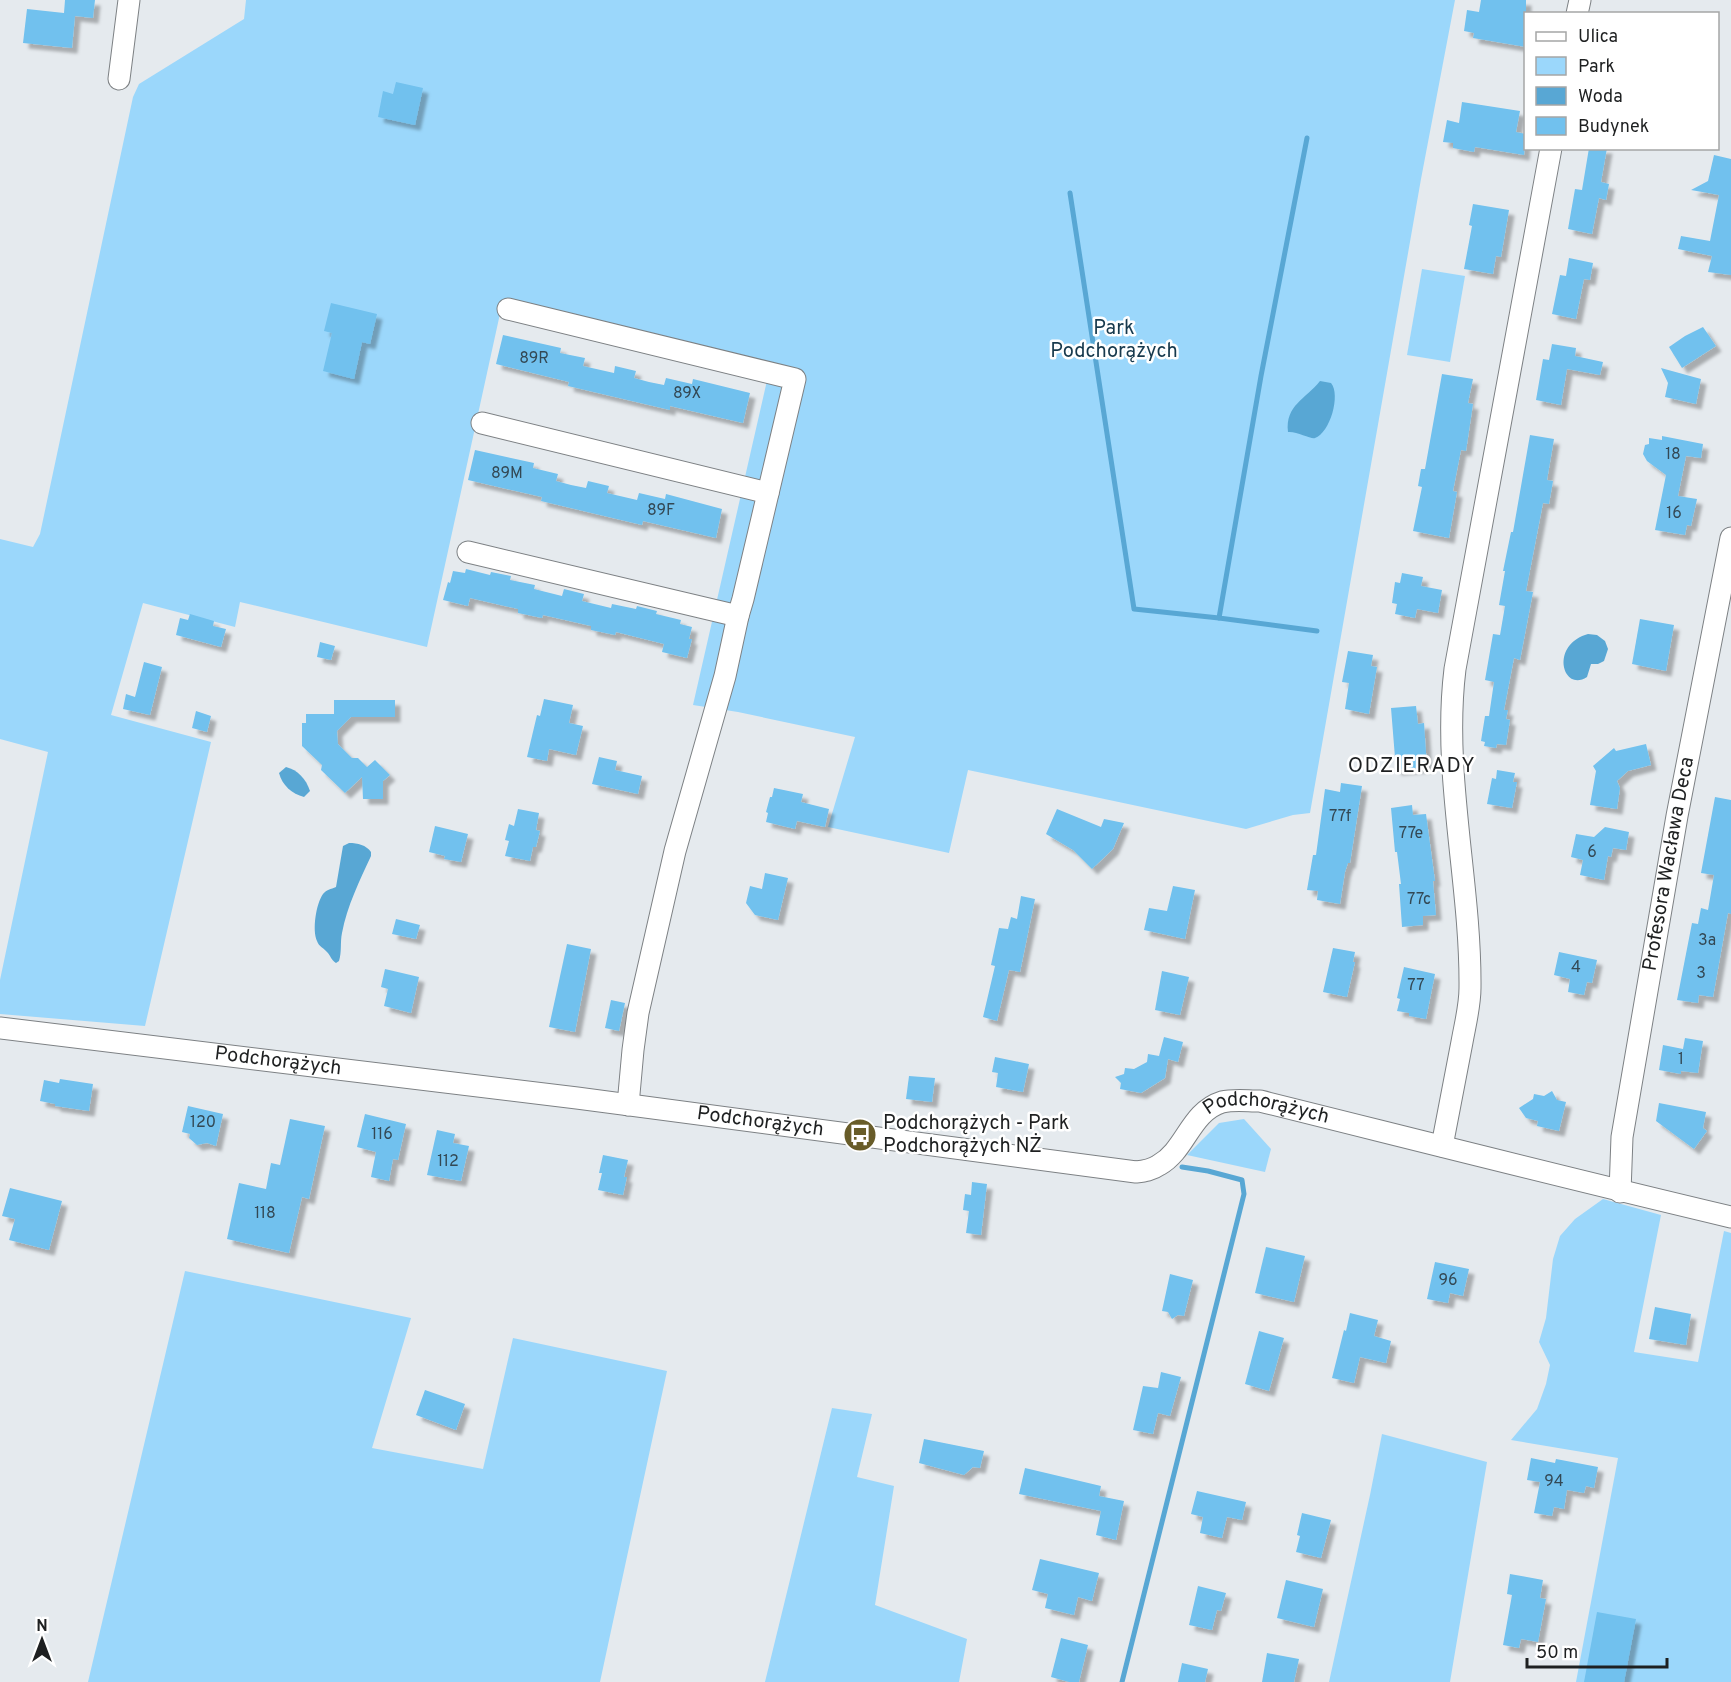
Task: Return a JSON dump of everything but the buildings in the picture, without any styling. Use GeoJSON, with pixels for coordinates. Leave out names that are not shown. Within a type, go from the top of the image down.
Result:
{"type":"FeatureCollection","features":[{"type":"Feature","properties":{"kind":"street"},"geometry":{"type":"LineString","coordinates":[[119,79],[129,0]]}},
{"type":"Feature","properties":{"kind":"street"},"geometry":{"type":"LineString","coordinates":[[1442,1146],[1470,992],[1468,926],[1451,730],[1452,691],[1551,150]]}},
{"type":"Feature","properties":{"kind":"street"},"geometry":{"type":"LineString","coordinates":[[507,309],[795,379],[725,676],[675,851],[638,1013],[628,1105]]}},
{"type":"Feature","properties":{"kind":"street"},"geometry":{"type":"LineString","coordinates":[[482,423],[768,493]]}},
{"type":"Feature","properties":{"kind":"street","name":"Profesora Wacława Deca"},"geometry":{"type":"LineString","coordinates":[[1620,1192],[1622,1137],[1677,816],[1731,538]]}},
{"type":"Feature","properties":{"kind":"street"},"geometry":{"type":"LineString","coordinates":[[468,552],[738,616]]}},
{"type":"Feature","properties":{"kind":"street","name":"Podchorążych"},"geometry":{"type":"LineString","coordinates":[[0,1028],[345,1069],[1136,1172],[1154,1168],[1169,1158],[1198,1117],[1218,1103],[1238,1100],[1260,1101],[1620,1192],[1731,1217]]}},
{"type":"Feature","properties":{"kind":"green space","name":"Park Podchorążych"},"geometry":{"type":"Polygon","coordinates":[[[246,0],[1455,0],[1421,179],[1310,813],[1293,815],[1246,829],[968,770],[949,853],[828,827],[855,737],[738,712],[693,705],[771,363],[503,300],[427,647],[240,602],[235,627],[143,603],[111,715],[211,742],[145,1026],[0,1014],[0,980],[48,752],[0,739],[0,539],[33,547],[40,534],[133,97],[139,84],[244,19],[246,0]]]}},
{"type":"Feature","properties":{"kind":"green space"},"geometry":{"type":"Polygon","coordinates":[[[1422,269],[1465,276],[1450,362],[1407,355],[1422,269]]]}},
{"type":"Feature","properties":{"kind":"green space"},"geometry":{"type":"Polygon","coordinates":[[[1244,1119],[1271,1149],[1265,1172],[1187,1155],[1219,1123],[1244,1119]]]}},
{"type":"Feature","properties":{"kind":"green space"},"geometry":{"type":"Polygon","coordinates":[[[1603,1199],[1661,1215],[1634,1352],[1698,1362],[1724,1231],[1731,1233],[1731,1682],[1576,1682],[1618,1458],[1511,1440],[1537,1409],[1546,1384],[1550,1365],[1539,1342],[1546,1318],[1553,1259],[1560,1236],[1575,1219],[1603,1199]]]}},
{"type":"Feature","properties":{"kind":"green space"},"geometry":{"type":"Polygon","coordinates":[[[185,1271],[411,1318],[372,1448],[483,1469],[513,1338],[667,1371],[600,1682],[88,1682],[185,1271]]]}},
{"type":"Feature","properties":{"kind":"green space"},"geometry":{"type":"Polygon","coordinates":[[[832,1408],[872,1414],[857,1477],[894,1486],[875,1605],[967,1639],[959,1682],[765,1682],[832,1408]]]}},
{"type":"Feature","properties":{"kind":"green space"},"geometry":{"type":"Polygon","coordinates":[[[1382,1434],[1487,1462],[1450,1682],[1329,1682],[1382,1434]]]}},
{"type":"Feature","properties":{"kind":"water"},"geometry":{"type":"Polygon","coordinates":[[[1320,381],[1331,383],[1335,396],[1332,413],[1325,429],[1315,438],[1288,432],[1288,423],[1293,409],[1320,381]]]}},
{"type":"Feature","properties":{"kind":"water"},"geometry":{"type":"Polygon","coordinates":[[[1588,634],[1597,635],[1605,641],[1608,649],[1604,661],[1591,664],[1587,677],[1579,680],[1572,679],[1566,673],[1564,657],[1568,648],[1576,640],[1588,634]]]}},
{"type":"Feature","properties":{"kind":"water"},"geometry":{"type":"Polygon","coordinates":[[[286,767],[298,773],[306,783],[310,791],[304,797],[292,791],[282,781],[279,773],[286,767]]]}},
{"type":"Feature","properties":{"kind":"water"},"geometry":{"type":"Polygon","coordinates":[[[349,843],[364,846],[371,852],[371,856],[347,913],[341,936],[340,958],[336,963],[318,943],[315,930],[316,917],[318,904],[323,894],[336,887],[343,846],[349,843]]]}},
{"type":"Feature","properties":{"kind":"waterway"},"geometry":{"type":"LineString","coordinates":[[1307,138],[1261,376],[1219,618],[1317,631]]}},
{"type":"Feature","properties":{"kind":"waterway"},"geometry":{"type":"LineString","coordinates":[[1070,193],[1134,609],[1219,618]]}},
{"type":"Feature","properties":{"kind":"waterway"},"geometry":{"type":"LineString","coordinates":[[1122,1682],[1244,1194],[1242,1180],[1182,1167]]}},
{"type":"Feature","properties":{"kind":"place","name":"Podchorążych - Park Podchorążych NŻ"},"geometry":{"type":"Point","coordinates":[860,1135]}},
{"type":"Feature","properties":{"kind":"district","name":"ODZIERADY"},"geometry":{"type":"Point","coordinates":[1412,766]}}]}
